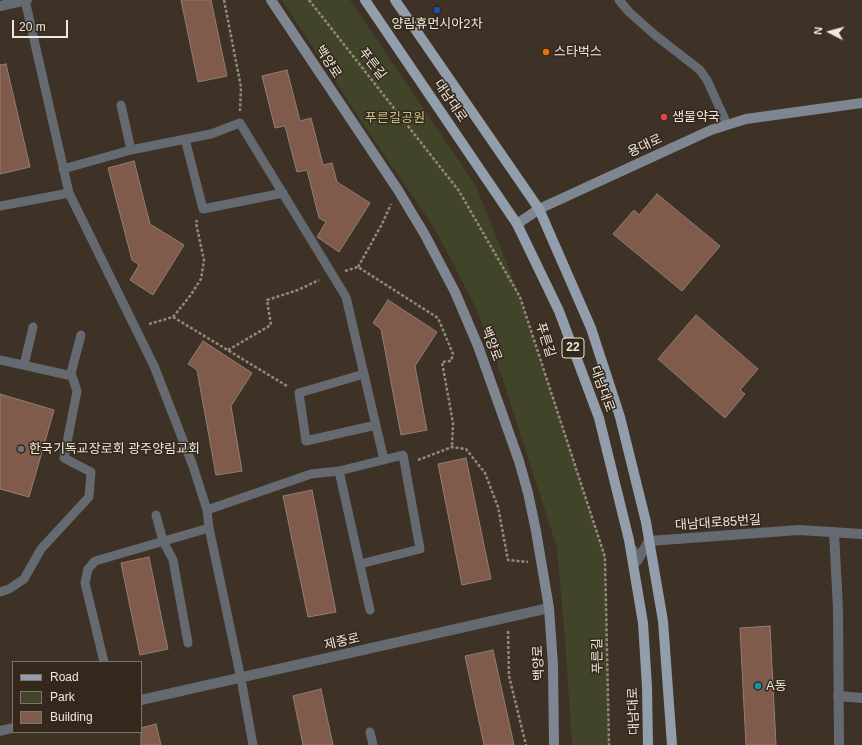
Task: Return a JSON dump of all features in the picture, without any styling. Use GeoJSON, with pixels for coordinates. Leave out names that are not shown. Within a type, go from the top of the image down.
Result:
{"type":"FeatureCollection","features":[{"type":"Feature","properties":{"kind":"main road","name":"대남대로"},"geometry":{"type":"LineString","coordinates":[[365,0],[517,224],[559,311],[599,418],[629,540],[643,622],[647,687],[648,745]]}},
{"type":"Feature","properties":{"kind":"main road","name":"대남대로"},"geometry":{"type":"LineString","coordinates":[[395,0],[539,210],[591,328],[620,417],[646,522],[663,621],[672,745]]}},
{"type":"Feature","properties":{"kind":"street"},"geometry":{"type":"LineString","coordinates":[[0,6],[26,0]]}},
{"type":"Feature","properties":{"kind":"street","name":"백양로"},"geometry":{"type":"LineString","coordinates":[[271,0],[398,190],[441,264],[478,346],[519,461],[528,493],[542,562],[549,608],[554,745]]}},
{"type":"Feature","properties":{"kind":"street","name":"용대로"},"geometry":{"type":"LineString","coordinates":[[517,224],[539,210],[727,124],[777,114],[862,103]]}},
{"type":"Feature","properties":{"kind":"street","name":"대남대로85번길"},"geometry":{"type":"LineString","coordinates":[[649,541],[799,530],[862,534]]}},
{"type":"Feature","properties":{"kind":"street"},"geometry":{"type":"LineString","coordinates":[[834,532],[838,609],[839,745]]}},
{"type":"Feature","properties":{"kind":"street"},"geometry":{"type":"LineString","coordinates":[[629,540],[637,561],[649,541]]}},
{"type":"Feature","properties":{"kind":"street","name":"제중로"},"geometry":{"type":"LineString","coordinates":[[142,700],[241,679],[549,608]]}},
{"type":"Feature","properties":{"kind":"street"},"geometry":{"type":"LineString","coordinates":[[838,696],[862,698]]}},
{"type":"Feature","properties":{"kind":"street"},"geometry":{"type":"LineString","coordinates":[[0,731],[12,728]]}},
{"type":"Feature","properties":{"kind":"lane"},"geometry":{"type":"LineString","coordinates":[[26,0],[69,193],[157,373],[193,466],[207,510],[209,528],[241,679],[253,745]]}},
{"type":"Feature","properties":{"kind":"lane"},"geometry":{"type":"LineString","coordinates":[[619,0],[629,12],[655,35],[700,70],[707,80],[727,124]]}},
{"type":"Feature","properties":{"kind":"lane"},"geometry":{"type":"LineString","coordinates":[[122,106],[131,150]]}},
{"type":"Feature","properties":{"kind":"lane"},"geometry":{"type":"LineString","coordinates":[[63,169],[131,150],[211,134],[240,123],[346,297],[384,460]]}},
{"type":"Feature","properties":{"kind":"lane"},"geometry":{"type":"LineString","coordinates":[[186,139],[203,209],[283,193]]}},
{"type":"Feature","properties":{"kind":"lane"},"geometry":{"type":"LineString","coordinates":[[0,206],[69,193]]}},
{"type":"Feature","properties":{"kind":"lane"},"geometry":{"type":"LineString","coordinates":[[24,365],[33,327]]}},
{"type":"Feature","properties":{"kind":"lane"},"geometry":{"type":"LineString","coordinates":[[0,592],[9,589],[24,579],[41,548],[89,497],[91,472],[64,458],[77,391],[71,373],[81,335]]}},
{"type":"Feature","properties":{"kind":"lane"},"geometry":{"type":"LineString","coordinates":[[0,360],[72,376]]}},
{"type":"Feature","properties":{"kind":"lane"},"geometry":{"type":"LineString","coordinates":[[364,374],[298,393],[306,440],[376,425]]}},
{"type":"Feature","properties":{"kind":"lane"},"geometry":{"type":"LineString","coordinates":[[207,510],[311,474],[339,471],[403,455],[420,548],[360,564]]}},
{"type":"Feature","properties":{"kind":"lane"},"geometry":{"type":"LineString","coordinates":[[339,471],[370,610]]}},
{"type":"Feature","properties":{"kind":"lane"},"geometry":{"type":"LineString","coordinates":[[156,515],[163,541],[173,560],[188,643]]}},
{"type":"Feature","properties":{"kind":"lane"},"geometry":{"type":"LineString","coordinates":[[104,661],[85,583],[88,569],[96,561],[209,528]]}},
{"type":"Feature","properties":{"kind":"lane"},"geometry":{"type":"LineString","coordinates":[[370,732],[373,745]]}},
{"type":"Feature","properties":{"kind":"path"},"geometry":{"type":"LineString","coordinates":[[224,0],[241,87],[240,123]]}},
{"type":"Feature","properties":{"kind":"path","name":"푸른길"},"geometry":{"type":"LineString","coordinates":[[309,0],[459,191],[520,297],[605,558],[609,745]]}},
{"type":"Feature","properties":{"kind":"path"},"geometry":{"type":"LineString","coordinates":[[358,268],[382,224],[398,190]]}},
{"type":"Feature","properties":{"kind":"path"},"geometry":{"type":"LineString","coordinates":[[135,328],[173,317],[190,296],[201,279],[204,260],[196,223],[203,209]]}},
{"type":"Feature","properties":{"kind":"path"},"geometry":{"type":"LineString","coordinates":[[173,317],[298,393]]}},
{"type":"Feature","properties":{"kind":"path"},"geometry":{"type":"LineString","coordinates":[[405,466],[428,455],[452,447],[466,449],[484,473],[498,507],[508,560],[542,562]]}},
{"type":"Feature","properties":{"kind":"path"},"geometry":{"type":"LineString","coordinates":[[509,617],[507,638],[509,676],[526,745]]}},
{"type":"Feature","properties":{"kind":"green space","name":"푸른길공원"},"geometry":{"type":"Polygon","coordinates":[[[282,0],[350,0],[476,186],[520,297],[605,557],[609,745],[572,745],[557,548],[502,377],[475,306],[435,229],[364,125],[282,0]]]}},
{"type":"Feature","properties":{"kind":"building"},"geometry":{"type":"Polygon","coordinates":[[[181,0],[211,0],[227,76],[198,82],[181,0]]]}},
{"type":"Feature","properties":{"kind":"building"},"geometry":{"type":"Polygon","coordinates":[[[6,64],[30,167],[0,174],[0,65],[6,64]]]}},
{"type":"Feature","properties":{"kind":"building"},"geometry":{"type":"Polygon","coordinates":[[[287,70],[300,121],[311,118],[323,165],[332,163],[337,182],[370,203],[339,252],[317,237],[326,222],[319,218],[307,170],[297,172],[285,126],[275,128],[262,76],[287,70]]]}},
{"type":"Feature","properties":{"kind":"building"},"geometry":{"type":"Polygon","coordinates":[[[134,161],[150,224],[184,245],[153,295],[130,280],[139,265],[132,260],[108,168],[134,161]]]}},
{"type":"Feature","properties":{"kind":"building"},"geometry":{"type":"Polygon","coordinates":[[[657,194],[720,246],[682,291],[613,234],[634,210],[639,215],[657,194]]]}},
{"type":"Feature","properties":{"kind":"building"},"geometry":{"type":"Polygon","coordinates":[[[388,300],[437,332],[415,366],[427,430],[401,435],[381,329],[373,323],[388,300]]]}},
{"type":"Feature","properties":{"kind":"building"},"geometry":{"type":"Polygon","coordinates":[[[696,315],[758,369],[740,390],[745,394],[725,418],[658,359],[696,315]]]}},
{"type":"Feature","properties":{"kind":"building"},"geometry":{"type":"Polygon","coordinates":[[[203,341],[252,373],[231,406],[242,471],[216,475],[197,370],[188,364],[203,341]]]}},
{"type":"Feature","properties":{"kind":"building","name":"한국기독교장로회 광주양림교회"},"geometry":{"type":"Polygon","coordinates":[[[0,394],[54,410],[29,497],[0,489],[0,394]]]}},
{"type":"Feature","properties":{"kind":"building"},"geometry":{"type":"Polygon","coordinates":[[[466,458],[491,579],[462,585],[438,464],[466,458]]]}},
{"type":"Feature","properties":{"kind":"building"},"geometry":{"type":"Polygon","coordinates":[[[312,490],[336,612],[308,617],[283,496],[312,490]]]}},
{"type":"Feature","properties":{"kind":"building"},"geometry":{"type":"Polygon","coordinates":[[[149,557],[168,649],[140,655],[121,563],[149,557]]]}},
{"type":"Feature","properties":{"kind":"building","name":"A동"},"geometry":{"type":"Polygon","coordinates":[[[770,626],[776,745],[746,745],[740,628],[770,626]]]}},
{"type":"Feature","properties":{"kind":"building"},"geometry":{"type":"Polygon","coordinates":[[[493,650],[514,745],[484,745],[465,656],[493,650]]]}},
{"type":"Feature","properties":{"kind":"building"},"geometry":{"type":"Polygon","coordinates":[[[321,689],[333,745],[303,745],[293,696],[321,689]]]}},
{"type":"Feature","properties":{"kind":"building"},"geometry":{"type":"Polygon","coordinates":[[[156,724],[161,745],[141,745],[142,728],[156,724]]]}},
{"type":"Feature","properties":{"kind":"place","name":"양림휴먼시아2차"},"geometry":{"type":"Point","coordinates":[437,10]}},
{"type":"Feature","properties":{"kind":"place","name":"스타벅스"},"geometry":{"type":"Point","coordinates":[546,52]}},
{"type":"Feature","properties":{"kind":"place","name":"샘물약국"},"geometry":{"type":"Point","coordinates":[664,117]}},
{"type":"Feature","properties":{"kind":"place","name":"한국기독교장로회 광주양림교회"},"geometry":{"type":"Point","coordinates":[21,449]}},
{"type":"Feature","properties":{"kind":"place","name":"A동"},"geometry":{"type":"Point","coordinates":[758,686]}}]}
